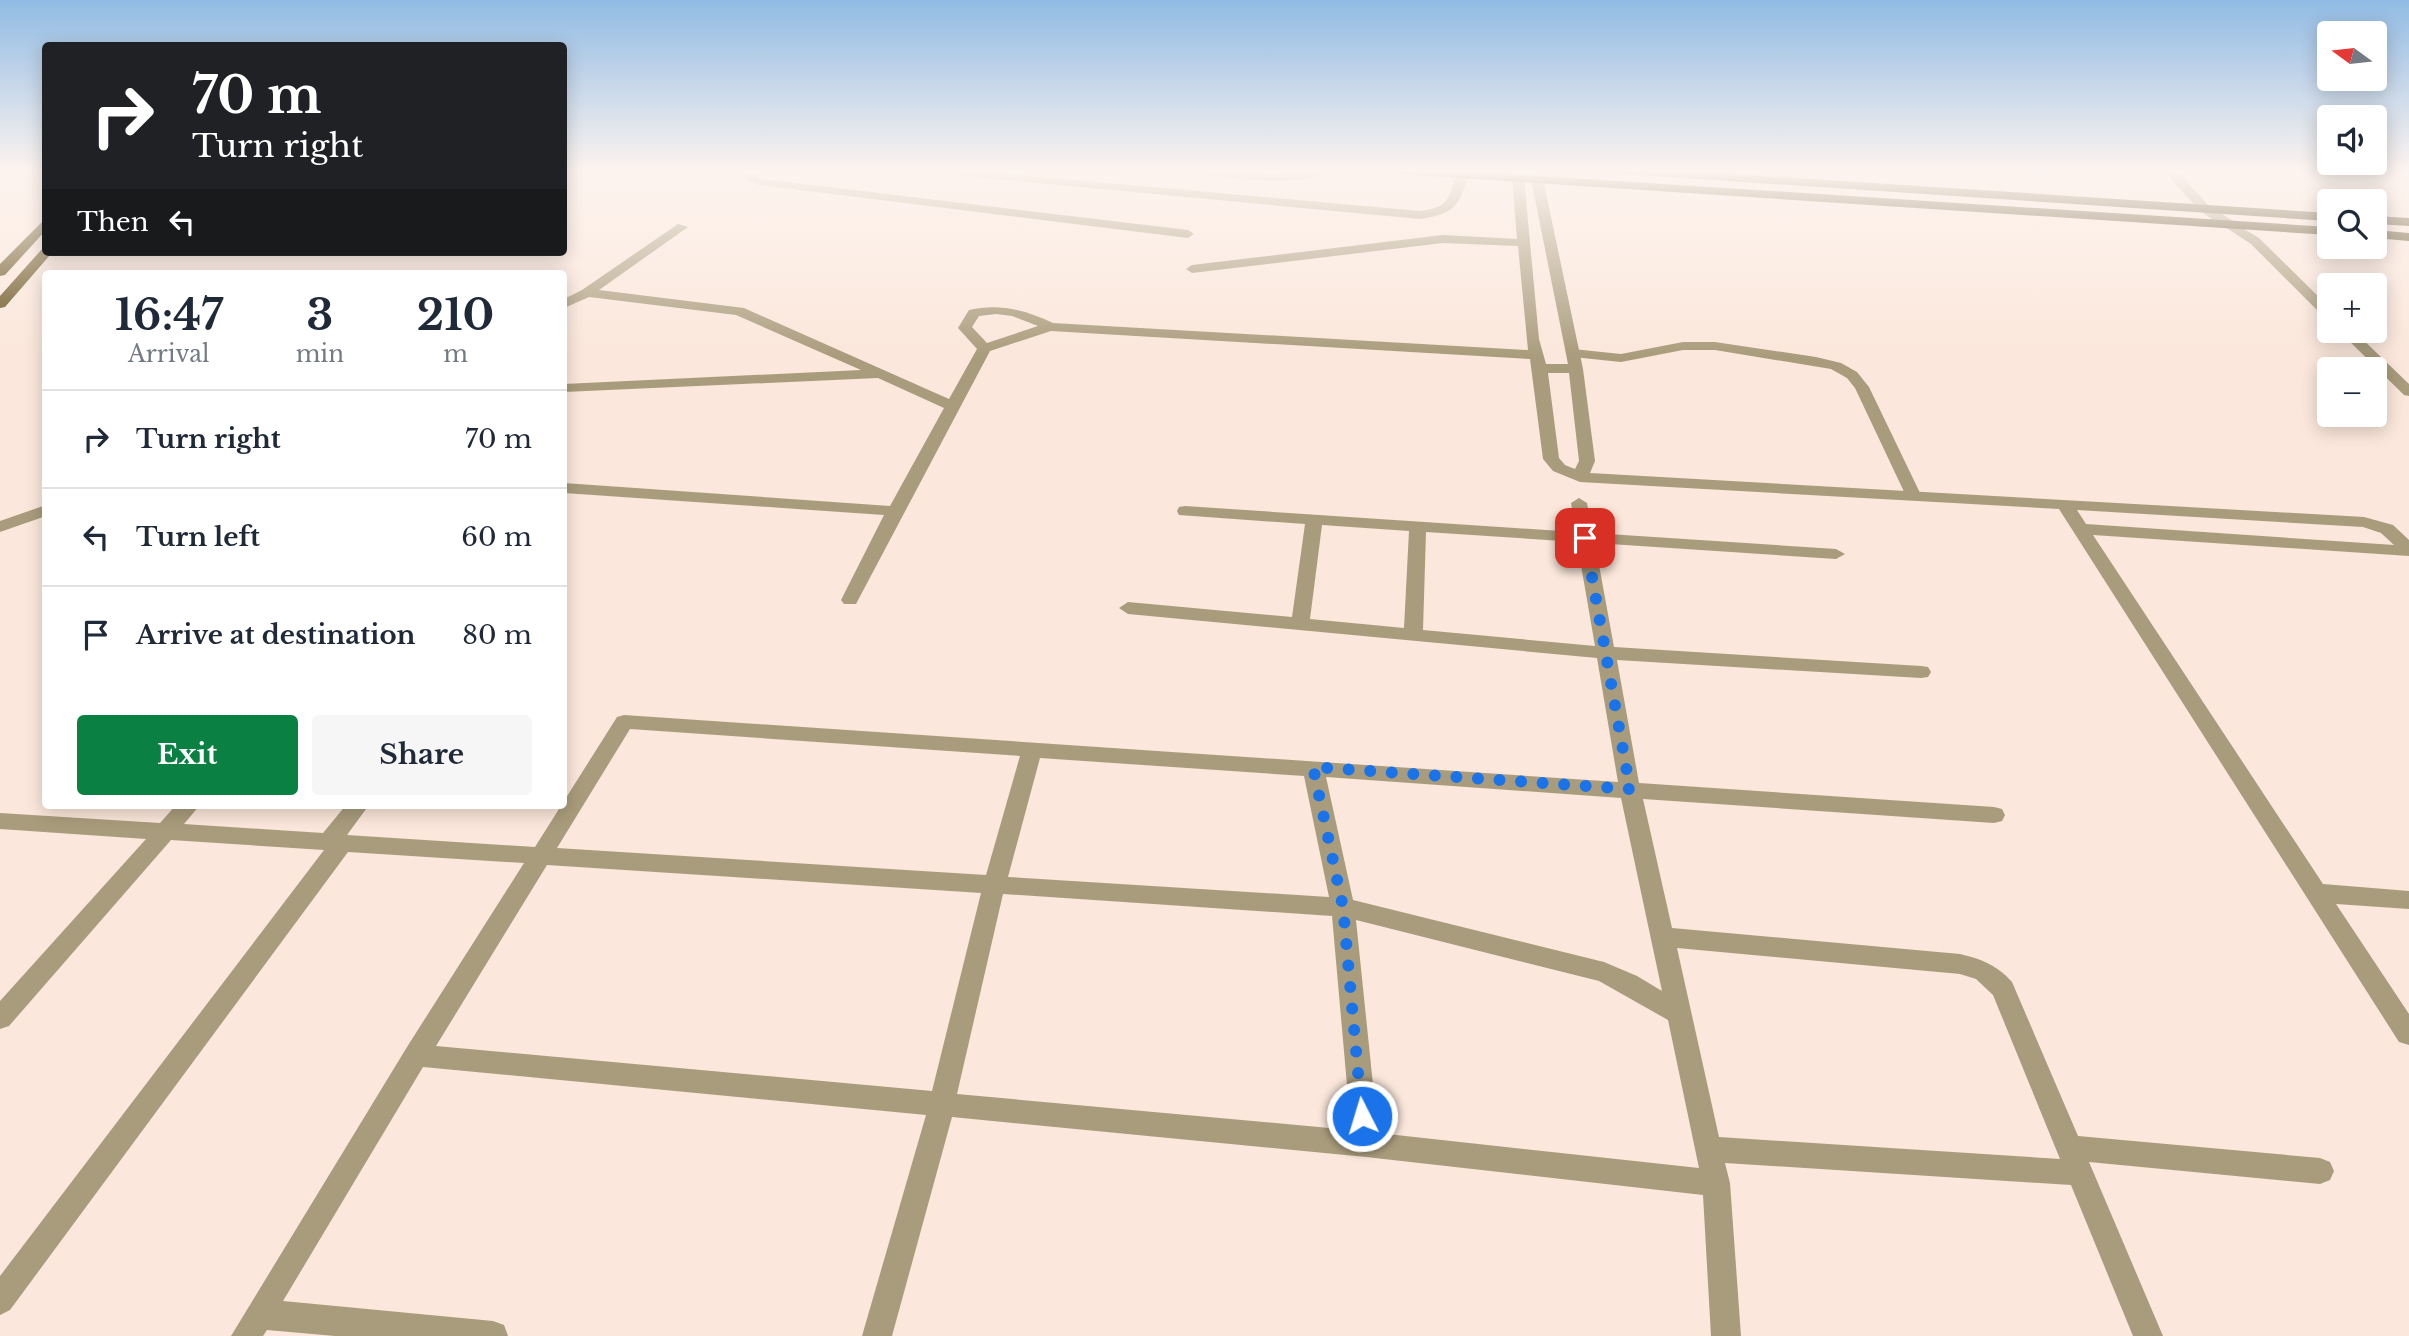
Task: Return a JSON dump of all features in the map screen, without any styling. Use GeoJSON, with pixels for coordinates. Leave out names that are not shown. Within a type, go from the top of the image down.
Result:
{"type":"FeatureCollection","features":[{"type":"Feature","properties":{"kind":"highway"},"geometry":{"type":"LineString","coordinates":[[0,272],[36,232]]}},
{"type":"Feature","properties":{"kind":"highway"},"geometry":{"type":"LineString","coordinates":[[2387,235],[2409,237]]}},
{"type":"Feature","properties":{"kind":"highway"},"geometry":{"type":"LineString","coordinates":[[0,304],[42,256]]}},
{"type":"Feature","properties":{"kind":"street"},"geometry":{"type":"LineString","coordinates":[[567,303],[587,293],[674,232]]}},
{"type":"Feature","properties":{"kind":"street"},"geometry":{"type":"LineString","coordinates":[[1174,232],[1188,234]]}},
{"type":"Feature","properties":{"kind":"street"},"geometry":{"type":"LineString","coordinates":[[1523,232],[1524,243],[1556,342],[1576,369],[1587,461],[1580,477]]}},
{"type":"Feature","properties":{"kind":"street"},"geometry":{"type":"LineString","coordinates":[[1543,232],[1556,342],[1539,361],[1551,459],[1559,468],[1580,477],[2364,522],[2387,529],[2409,550]]}},
{"type":"Feature","properties":{"kind":"street"},"geometry":{"type":"LineString","coordinates":[[2242,232],[2255,241],[2317,302]]}},
{"type":"Feature","properties":{"kind":"street"},"geometry":{"type":"LineString","coordinates":[[1192,269],[1443,239],[1524,243]]}},
{"type":"Feature","properties":{"kind":"street"},"geometry":{"type":"LineString","coordinates":[[587,293],[739,311],[953,406]]}},
{"type":"Feature","properties":{"kind":"street"},"geometry":{"type":"LineString","coordinates":[[984,348],[965,328],[974,313],[998,308],[1023,314],[1050,327]]}},
{"type":"Feature","properties":{"kind":"street"},"geometry":{"type":"LineString","coordinates":[[850,600],[984,348],[1050,327],[1539,361],[1576,369]]}},
{"type":"Feature","properties":{"kind":"street"},"geometry":{"type":"LineString","coordinates":[[1556,342],[1621,358],[1696,345],[1836,366],[1852,375],[1862,387],[1913,495]]}},
{"type":"Feature","properties":{"kind":"street"},"geometry":{"type":"LineString","coordinates":[[2358,343],[2409,392]]}},
{"type":"Feature","properties":{"kind":"street"},"geometry":{"type":"LineString","coordinates":[[567,388],[881,374]]}},
{"type":"Feature","properties":{"kind":"street"},"geometry":{"type":"LineString","coordinates":[[567,488],[895,511]]}},
{"type":"Feature","properties":{"kind":"street"},"geometry":{"type":"LineString","coordinates":[[1578,503],[1630,789],[1716,1183],[1726,1336]]}},
{"type":"Feature","properties":{"kind":"street"},"geometry":{"type":"LineString","coordinates":[[2064,504],[2408,1034]]}},
{"type":"Feature","properties":{"kind":"street"},"geometry":{"type":"LineString","coordinates":[[0,527],[42,511]]}},
{"type":"Feature","properties":{"kind":"street"},"geometry":{"type":"LineString","coordinates":[[1185,511],[1836,554]]}},
{"type":"Feature","properties":{"kind":"street"},"geometry":{"type":"LineString","coordinates":[[1300,624],[1314,520]]}},
{"type":"Feature","properties":{"kind":"street"},"geometry":{"type":"LineString","coordinates":[[1413,635],[1418,527]]}},
{"type":"Feature","properties":{"kind":"street"},"geometry":{"type":"LineString","coordinates":[[2080,529],[2409,550]]}},
{"type":"Feature","properties":{"kind":"street"},"geometry":{"type":"LineString","coordinates":[[1128,608],[1606,653],[1922,672]]}},
{"type":"Feature","properties":{"kind":"street"},"geometry":{"type":"LineString","coordinates":[[493,1336],[253,1325],[416,1055],[624,722],[1994,815]]}},
{"type":"Feature","properties":{"kind":"street"},"geometry":{"type":"LineString","coordinates":[[877,1336],[943,1104],[994,886],[1032,748]]}},
{"type":"Feature","properties":{"kind":"street"},"geometry":{"type":"LineString","coordinates":[[1313,767],[1343,907],[1366,1144]]}},
{"type":"Feature","properties":{"kind":"street"},"geometry":{"type":"LineString","coordinates":[[0,1018],[185,809]]}},
{"type":"Feature","properties":{"kind":"street"},"geometry":{"type":"LineString","coordinates":[[0,1300],[335,842],[356,809]]}},
{"type":"Feature","properties":{"kind":"street"},"geometry":{"type":"LineString","coordinates":[[0,821],[1343,907],[1604,972],[1628,983],[1679,1014]]}},
{"type":"Feature","properties":{"kind":"street"},"geometry":{"type":"LineString","coordinates":[[2316,893],[2409,900]]}},
{"type":"Feature","properties":{"kind":"street"},"geometry":{"type":"LineString","coordinates":[[1662,937],[1978,968],[1991,975],[2003,989],[2148,1336]]}},
{"type":"Feature","properties":{"kind":"street"},"geometry":{"type":"LineString","coordinates":[[416,1055],[1366,1144],[1716,1183]]}},
{"type":"Feature","properties":{"kind":"street"},"geometry":{"type":"LineString","coordinates":[[2070,1148],[2320,1171]]}},
{"type":"Feature","properties":{"kind":"street"},"geometry":{"type":"LineString","coordinates":[[1709,1149],[2080,1173]]}},
{"type":"Feature","properties":{"kind":"route"},"geometry":{"type":"LineString","coordinates":[[1362,1116],[1343,907],[1313,767],[1630,789],[1585,538]]}}]}
